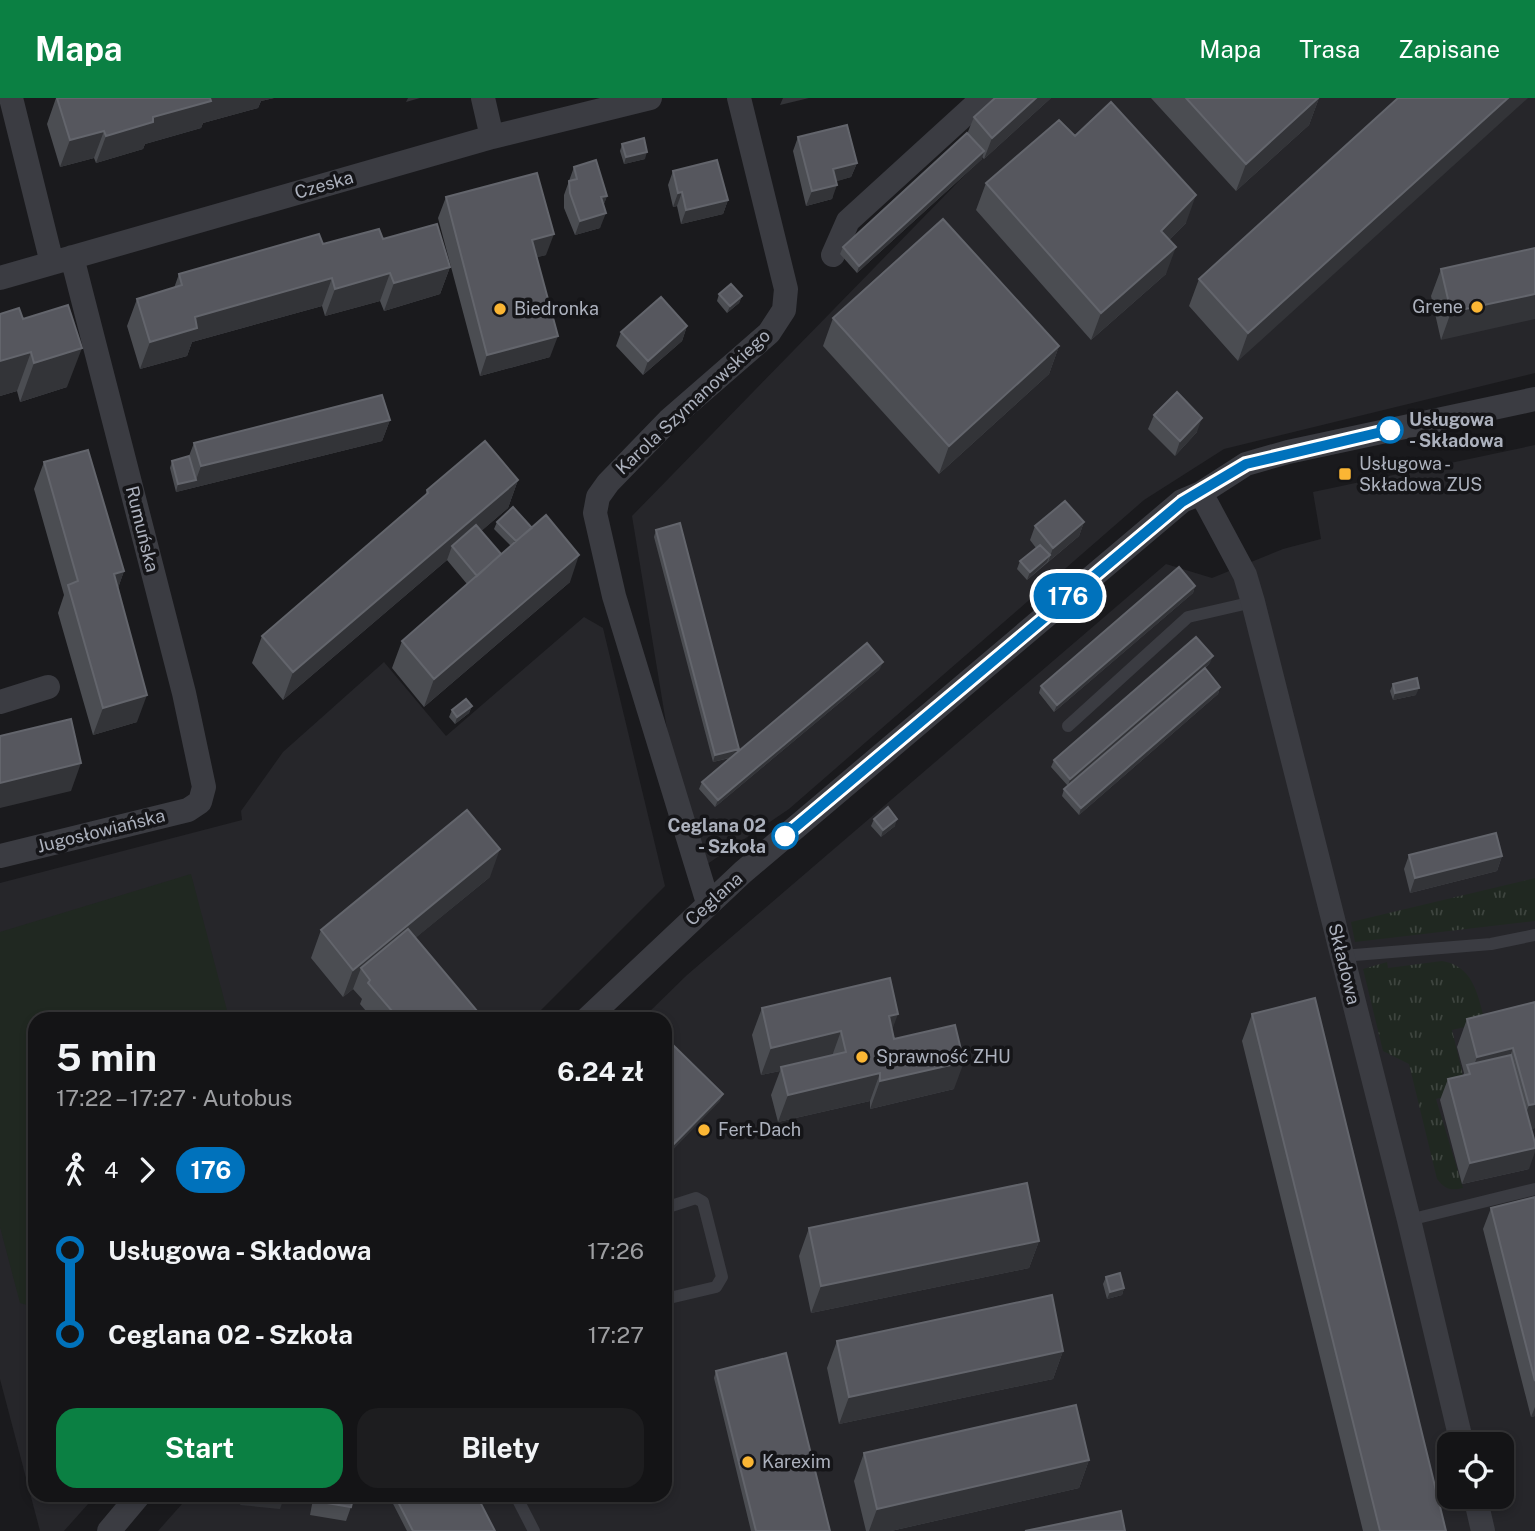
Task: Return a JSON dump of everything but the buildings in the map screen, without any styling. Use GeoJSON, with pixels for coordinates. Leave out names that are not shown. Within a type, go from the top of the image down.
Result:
{"type":"FeatureCollection","features":[{"type":"Feature","properties":{"kind":"street","name":"Rumuńska"},"geometry":{"type":"LineString","coordinates":[[11,98],[62,260],[184,693],[204,787],[200,802]]}},
{"type":"Feature","properties":{"kind":"street"},"geometry":{"type":"LineString","coordinates":[[483,98],[492,136]]}},
{"type":"Feature","properties":{"kind":"street","name":"Czeska"},"geometry":{"type":"LineString","coordinates":[[0,278],[492,136],[650,98]]}},
{"type":"Feature","properties":{"kind":"street","name":"Karola Szymanowskiego"},"geometry":{"type":"LineString","coordinates":[[708,904],[614,596],[595,513],[598,497],[608,483],[668,420],[769,333],[785,310],[786,289],[739,98]]}},
{"type":"Feature","properties":{"kind":"street"},"geometry":{"type":"LineString","coordinates":[[833,255],[848,221],[983,98]]}},
{"type":"Feature","properties":{"kind":"street","name":"Ceglana"},"geometry":{"type":"LineString","coordinates":[[594,1012],[708,904],[1152,524],[1182,502],[1246,464],[1288,452],[1535,399]]}},
{"type":"Feature","properties":{"kind":"street","name":"Składowa"},"geometry":{"type":"LineString","coordinates":[[1201,493],[1245,575],[1253,602],[1409,1220],[1459,1432]]}},
{"type":"Feature","properties":{"kind":"street"},"geometry":{"type":"LineString","coordinates":[[0,702],[48,687]]}},
{"type":"Feature","properties":{"kind":"street","name":"Jugosłowiańska"},"geometry":{"type":"LineString","coordinates":[[0,856],[188,810],[200,802]]}},
{"type":"Feature","properties":{"kind":"street"},"geometry":{"type":"LineString","coordinates":[[109,1531],[133,1502]]}},
{"type":"Feature","properties":{"kind":"street"},"geometry":{"type":"LineString","coordinates":[[1478,1509],[1483,1531]]}},
{"type":"Feature","properties":{"kind":"lane"},"geometry":{"type":"LineString","coordinates":[[1068,726],[1188,617],[1253,602]]}},
{"type":"Feature","properties":{"kind":"lane"},"geometry":{"type":"LineString","coordinates":[[1342,956],[1490,944],[1535,935]]}},
{"type":"Feature","properties":{"kind":"lane"},"geometry":{"type":"LineString","coordinates":[[1409,1220],[1535,1189]]}},
{"type":"Feature","properties":{"kind":"lane"},"geometry":{"type":"LineString","coordinates":[[672,1206],[695,1198],[703,1202],[722,1277],[716,1287],[672,1297]]}},
{"type":"Feature","properties":{"kind":"lane"},"geometry":{"type":"LineString","coordinates":[[519,1502],[534,1531]]}},
{"type":"Feature","properties":{"kind":"shaded area"},"geometry":{"type":"Polygon","coordinates":[[[1040,98],[1535,98],[1535,373],[1224,449],[1144,500],[789,809],[691,875],[632,516],[1040,98]]]}},
{"type":"Feature","properties":{"kind":"shaded area"},"geometry":{"type":"Polygon","coordinates":[[[1535,445],[1535,1531],[158,1531],[184,1502],[672,1502],[672,1012],[649,1012],[687,975],[1166,564],[1212,578],[1283,549],[1321,539],[1313,492],[1535,445]]]}},
{"type":"Feature","properties":{"kind":"shaded area"},"geometry":{"type":"Polygon","coordinates":[[[584,617],[603,628],[665,886],[539,1012],[28,1012],[28,1485],[0,1379],[0,883],[242,820],[241,811],[283,752],[384,662],[446,736],[584,617]]]}},
{"type":"Feature","properties":{"kind":"shaded area"},"geometry":{"type":"Polygon","coordinates":[[[32,1502],[90,1502],[64,1531],[40,1531],[32,1502]]]}},
{"type":"Feature","properties":{"kind":"green space"},"geometry":{"type":"Polygon","coordinates":[[[191,874],[227,1012],[28,1012],[28,1305],[20,1303],[0,1227],[0,932],[191,874]]]}},
{"type":"Feature","properties":{"kind":"green space"},"geometry":{"type":"Polygon","coordinates":[[[1535,878],[1535,921],[1355,942],[1351,922],[1535,878]]]}},
{"type":"Feature","properties":{"kind":"green space"},"geometry":{"type":"Polygon","coordinates":[[[1442,961],[1453,964],[1468,976],[1477,993],[1485,1022],[1452,1030],[1465,1084],[1460,1092],[1436,1099],[1463,1188],[1455,1189],[1445,1187],[1437,1179],[1409,1064],[1383,1051],[1363,969],[1387,962],[1388,968],[1442,961]]]}},
{"type":"Feature","properties":{"kind":"bus line","name":"176"},"geometry":{"type":"LineString","coordinates":[[785,836],[1152,524],[1182,502],[1246,464],[1390,430]]}},
{"type":"Feature","properties":{"kind":"place","name":"Grene"},"geometry":{"type":"Point","coordinates":[1477,307]}},
{"type":"Feature","properties":{"kind":"place","name":"Biedronka"},"geometry":{"type":"Point","coordinates":[500,309]}},
{"type":"Feature","properties":{"kind":"place","name":"Usługowa - Składowa"},"geometry":{"type":"Point","coordinates":[1390,430]}},
{"type":"Feature","properties":{"kind":"place","name":"Usługowa - Składowa ZUS"},"geometry":{"type":"Point","coordinates":[1345,474]}},
{"type":"Feature","properties":{"kind":"place","name":"Ceglana 02 - Szkoła"},"geometry":{"type":"Point","coordinates":[785,836]}},
{"type":"Feature","properties":{"kind":"place","name":"Sprawność ZHU"},"geometry":{"type":"Point","coordinates":[862,1057]}},
{"type":"Feature","properties":{"kind":"place","name":"Fert-Dach"},"geometry":{"type":"Point","coordinates":[704,1130]}},
{"type":"Feature","properties":{"kind":"place","name":"Karexim"},"geometry":{"type":"Point","coordinates":[748,1462]}}]}
